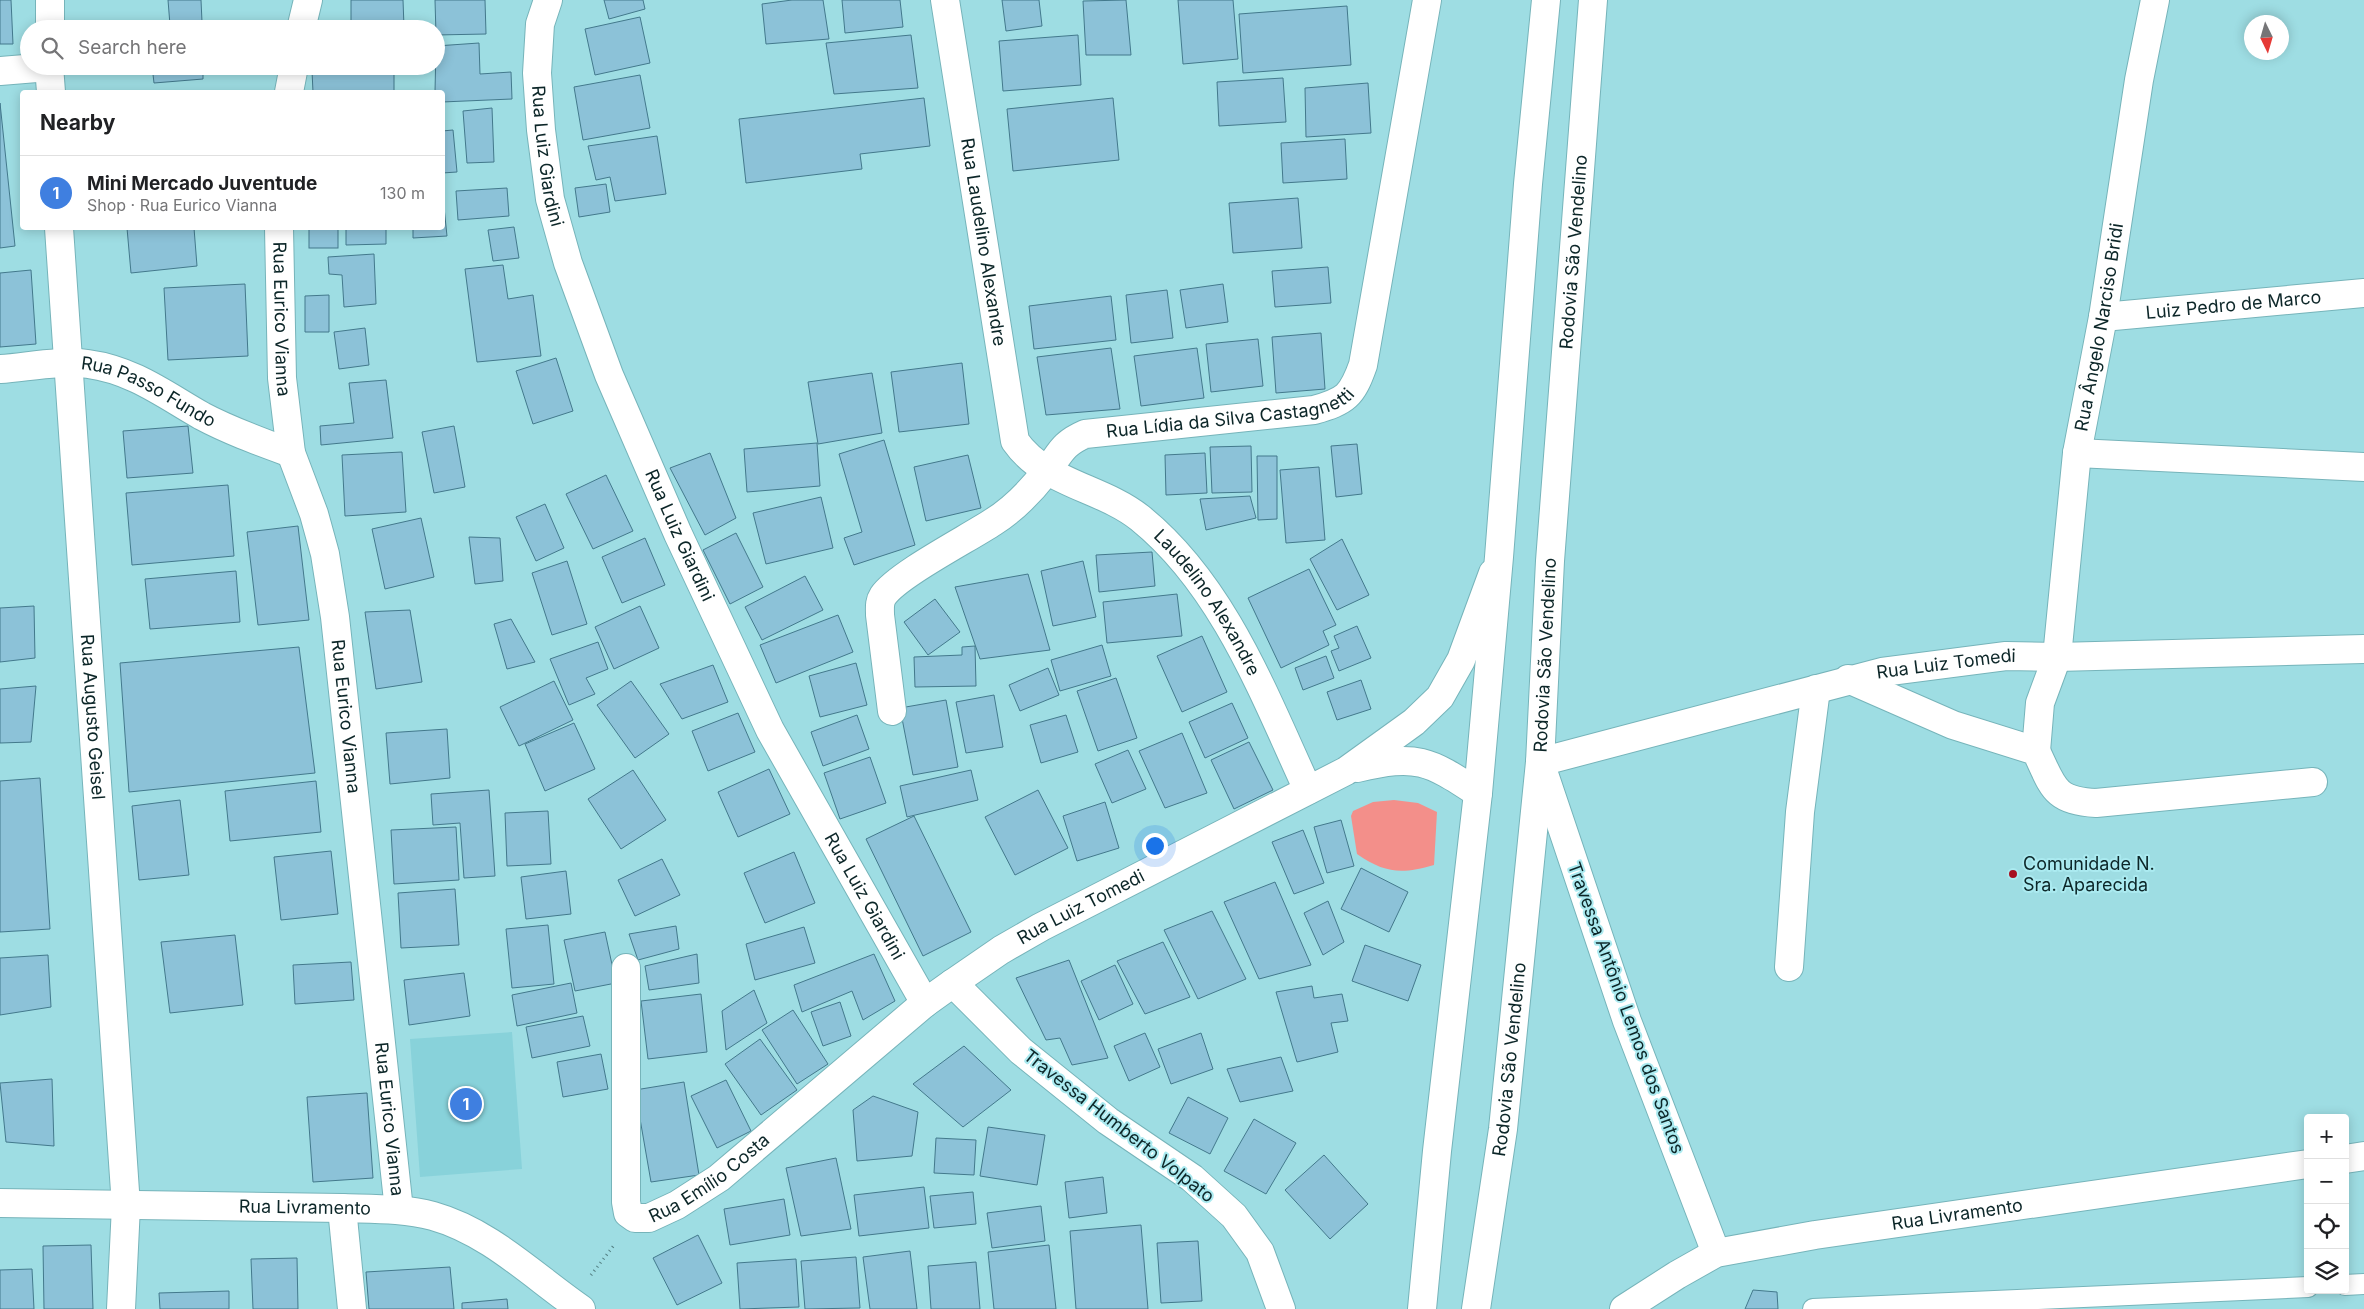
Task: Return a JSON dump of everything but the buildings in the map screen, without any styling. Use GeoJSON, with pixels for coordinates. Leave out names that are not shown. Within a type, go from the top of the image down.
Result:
{"type":"FeatureCollection","features":[{"type":"Feature","properties":{"kind":"main road"},"geometry":{"type":"LineString","coordinates":[[50,0],[50,20]]}},
{"type":"Feature","properties":{"kind":"main road"},"geometry":{"type":"LineString","coordinates":[[302,20],[308,0]]}},
{"type":"Feature","properties":{"kind":"main road","name":"Rua Luiz Giardini"},"geometry":{"type":"LineString","coordinates":[[548,0],[540,24],[537,73],[541,130],[550,199],[568,263],[609,375],[678,534],[770,730],[925,1003]]}},
{"type":"Feature","properties":{"kind":"main road","name":"Rua Laudelino Alexandre"},"geometry":{"type":"LineString","coordinates":[[945,0],[997,319],[1011,425],[1015,440],[1021,449],[1047,472]]}},
{"type":"Feature","properties":{"kind":"main road","name":"Rua Lídia da Silva Castagnetti"},"geometry":{"type":"LineString","coordinates":[[892,711],[880,615],[880,603],[884,595],[902,580],[1012,510],[1047,472],[1058,454],[1070,441],[1085,434],[1314,410],[1335,404],[1348,397],[1356,386],[1363,365],[1427,0]]}},
{"type":"Feature","properties":{"kind":"main road"},"geometry":{"type":"LineString","coordinates":[[1422,1309],[1437,1151],[1478,794],[1499,557],[1528,184],[1546,0]]}},
{"type":"Feature","properties":{"kind":"main road","name":"Rodovia São Vendelino"},"geometry":{"type":"LineString","coordinates":[[1476,1309],[1504,1129],[1540,762],[1550,561],[1592,0]]}},
{"type":"Feature","properties":{"kind":"main road","name":"Rua Ângelo Narciso Bridi"},"geometry":{"type":"LineString","coordinates":[[2036,751],[2040,703],[2057,657],[2077,453],[2103,316],[2139,80],[2155,0]]}},
{"type":"Feature","properties":{"kind":"main road"},"geometry":{"type":"LineString","coordinates":[[0,71],[20,73]]}},
{"type":"Feature","properties":{"kind":"main road"},"geometry":{"type":"LineString","coordinates":[[289,90],[292,75]]}},
{"type":"Feature","properties":{"kind":"main road","name":"Rua Augusto Geisel"},"geometry":{"type":"LineString","coordinates":[[59,230],[126,1206],[121,1309]]}},
{"type":"Feature","properties":{"kind":"main road","name":"Rua Eurico Vianna"},"geometry":{"type":"LineString","coordinates":[[279,230],[282,378],[291,453],[314,514],[324,554],[335,618],[399,1210]]}},
{"type":"Feature","properties":{"kind":"main road","name":"Luiz Pedro de Marco"},"geometry":{"type":"LineString","coordinates":[[2103,316],[2364,293]]}},
{"type":"Feature","properties":{"kind":"main road","name":"Rua Passo Fundo"},"geometry":{"type":"LineString","coordinates":[[0,369],[68,363],[88,364],[136,377],[231,430],[291,453]]}},
{"type":"Feature","properties":{"kind":"main road"},"geometry":{"type":"LineString","coordinates":[[2077,453],[2364,467]]}},
{"type":"Feature","properties":{"kind":"main road","name":"Laudelino Alexandre"},"geometry":{"type":"LineString","coordinates":[[1047,472],[1092,492],[1138,516],[1171,545],[1207,593],[1248,660],[1308,790]]}},
{"type":"Feature","properties":{"kind":"main road"},"geometry":{"type":"LineString","coordinates":[[1346,771],[1414,722],[1440,697],[1461,660],[1499,557]]}},
{"type":"Feature","properties":{"kind":"main road","name":"Rua Luiz Tomedi"},"geometry":{"type":"LineString","coordinates":[[1540,762],[1848,679],[1908,667],[2006,656],[2057,657],[2364,649]]}},
{"type":"Feature","properties":{"kind":"main road"},"geometry":{"type":"LineString","coordinates":[[1848,679],[1953,725],[2036,751],[2053,786],[2064,798],[2077,802],[2096,803],[2313,782]]}},
{"type":"Feature","properties":{"kind":"main road"},"geometry":{"type":"LineString","coordinates":[[1789,967],[1800,812],[1816,689]]}},
{"type":"Feature","properties":{"kind":"main road"},"geometry":{"type":"LineString","coordinates":[[1346,771],[1376,764],[1412,760],[1430,764],[1448,773],[1478,794]]}},
{"type":"Feature","properties":{"kind":"main road","name":"Travessa Antônio Lemos dos Santos"},"geometry":{"type":"LineString","coordinates":[[1540,762],[1627,1021],[1716,1253]]}},
{"type":"Feature","properties":{"kind":"main road","name":"Rua Luiz Tomedi"},"geometry":{"type":"LineString","coordinates":[[953,983],[1001,950],[1041,927],[1346,771]]}},
{"type":"Feature","properties":{"kind":"main road","name":"Rua Emílio Costa"},"geometry":{"type":"LineString","coordinates":[[626,968],[626,1202],[628,1213],[635,1218],[648,1218],[677,1205],[720,1178],[925,1003]]}},
{"type":"Feature","properties":{"kind":"main road"},"geometry":{"type":"LineString","coordinates":[[925,1003],[953,983]]}},
{"type":"Feature","properties":{"kind":"main road","name":"Travessa Humberto Volpato"},"geometry":{"type":"LineString","coordinates":[[953,983],[1021,1051],[1108,1121],[1192,1178],[1234,1216],[1260,1252],[1281,1309]]}},
{"type":"Feature","properties":{"kind":"main road"},"geometry":{"type":"LineString","coordinates":[[2349,1158],[2364,1156]]}},
{"type":"Feature","properties":{"kind":"main road","name":"Rua Livramento"},"geometry":{"type":"LineString","coordinates":[[1624,1309],[1677,1274],[1716,1253],[1825,1233],[2304,1165]]}},
{"type":"Feature","properties":{"kind":"main road","name":"Rua Livramento"},"geometry":{"type":"LineString","coordinates":[[0,1203],[399,1210],[432,1216],[464,1227],[503,1251],[576,1305]]}},
{"type":"Feature","properties":{"kind":"main road"},"geometry":{"type":"LineString","coordinates":[[342,1208],[352,1309]]}},
{"type":"Feature","properties":{"kind":"lane"},"geometry":{"type":"LineString","coordinates":[[2349,1285],[2364,1284]]}},
{"type":"Feature","properties":{"kind":"lane"},"geometry":{"type":"LineString","coordinates":[[1813,1309],[2304,1287]]}},
{"type":"Feature","properties":{"kind":"path"},"geometry":{"type":"LineString","coordinates":[[576,1305],[635,1218]]}},
{"type":"Feature","properties":{"kind":"shaded area"},"geometry":{"type":"Polygon","coordinates":[[[1394,800],[1418,803],[1437,812],[1434,865],[1403,871],[1386,869],[1367,861],[1357,854],[1351,816],[1353,811],[1373,802],[1394,800]]]}},
{"type":"Feature","properties":{"kind":"shaded area"},"geometry":{"type":"Polygon","coordinates":[[[512,1032],[522,1169],[420,1177],[410,1039],[512,1032]]]}},
{"type":"Feature","properties":{"kind":"place","name":"Comunidade N. Sra. Aparecida"},"geometry":{"type":"Point","coordinates":[2013,874]}},
{"type":"Feature","properties":{"kind":"place","name":"Mini Mercado Juventude"},"geometry":{"type":"Point","coordinates":[466,1104]}}]}
